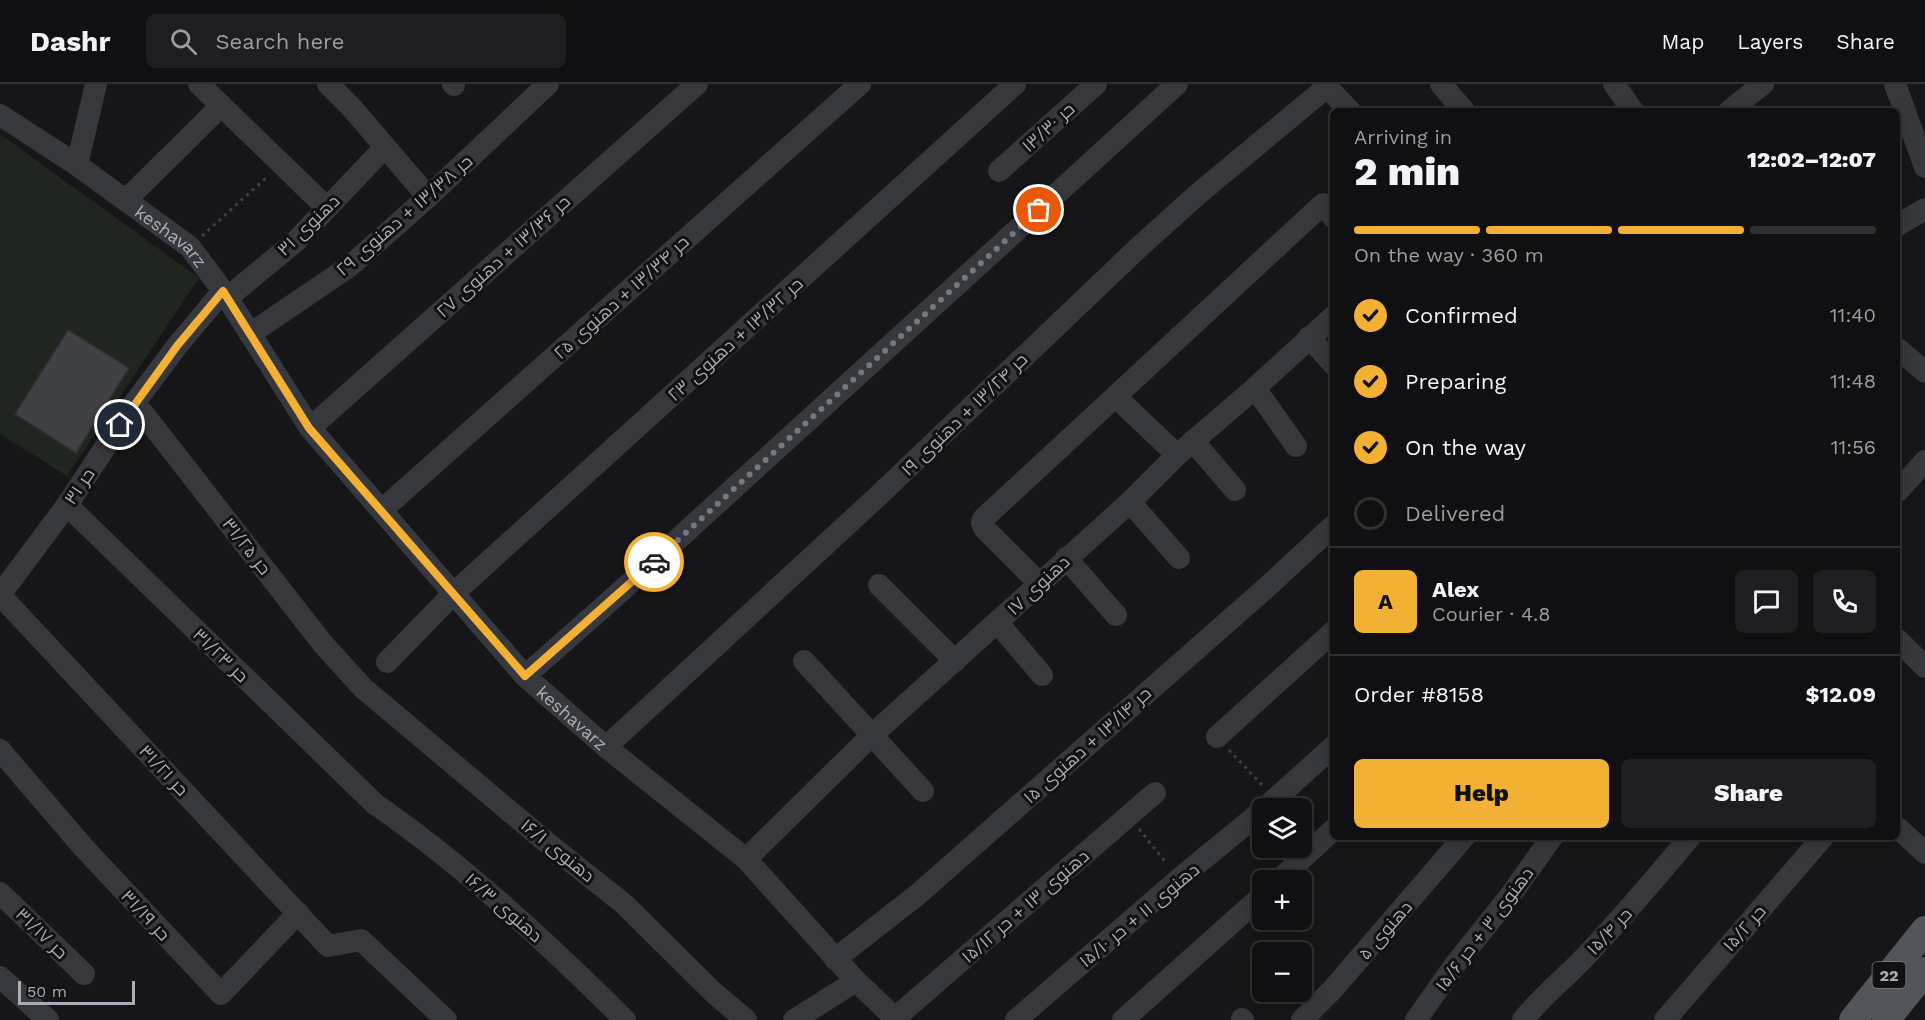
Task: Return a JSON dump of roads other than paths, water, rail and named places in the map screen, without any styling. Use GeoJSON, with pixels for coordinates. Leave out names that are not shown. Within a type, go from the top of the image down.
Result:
{"type":"FeatureCollection","features":[{"type":"Feature","properties":{"kind":"main road","name":"22"},"geometry":{"type":"LineString","coordinates":[[1853,1020],[1925,930]]}},
{"type":"Feature","properties":{"kind":"main road","name":"22"},"geometry":{"type":"LineString","coordinates":[[1886,1020],[1925,971]]}},
{"type":"Feature","properties":{"kind":"street"},"geometry":{"type":"LineString","coordinates":[[77,165],[96,84]]}},
{"type":"Feature","properties":{"kind":"street"},"geometry":{"type":"LineString","coordinates":[[199,84],[327,207]]}},
{"type":"Feature","properties":{"kind":"street"},"geometry":{"type":"LineString","coordinates":[[328,84],[352,108],[428,197]]}},
{"type":"Feature","properties":{"kind":"street","name":"حر ۱۳/۳۸ + دهنوی ۲۹"},"geometry":{"type":"LineString","coordinates":[[250,334],[350,266],[428,197],[548,84]]}},
{"type":"Feature","properties":{"kind":"street","name":"حر ۱۳/۳۶ + دهنوی ۲۷"},"geometry":{"type":"LineString","coordinates":[[309,428],[697,84]]}},
{"type":"Feature","properties":{"kind":"street","name":"حر ۱۳/۳۴ + دهنوی ۲۵"},"geometry":{"type":"LineString","coordinates":[[382,510],[860,84]]}},
{"type":"Feature","properties":{"kind":"street","name":"حر ۱۳/۳۲ + دهنوی ۲۳"},"geometry":{"type":"LineString","coordinates":[[387,662],[454,593],[1015,84]]}},
{"type":"Feature","properties":{"kind":"street","name":"حر ۱۳/۳۰"},"geometry":{"type":"LineString","coordinates":[[999,171],[1096,84]]}},
{"type":"Feature","properties":{"kind":"street"},"geometry":{"type":"LineString","coordinates":[[525,676],[1178,84]]}},
{"type":"Feature","properties":{"kind":"street"},"geometry":{"type":"LineString","coordinates":[[1441,84],[1461,108]]}},
{"type":"Feature","properties":{"kind":"street"},"geometry":{"type":"LineString","coordinates":[[1614,84],[1631,108]]}},
{"type":"Feature","properties":{"kind":"street"},"geometry":{"type":"LineString","coordinates":[[1895,84],[1903,121],[1925,167]]}},
{"type":"Feature","properties":{"kind":"street"},"geometry":{"type":"LineString","coordinates":[[1325,85],[1347,108]]}},
{"type":"Feature","properties":{"kind":"street","name":"حر ۱۳/۲۴ + دهنوی ۱۹"},"geometry":{"type":"LineString","coordinates":[[606,747],[877,497],[1136,250],[1325,85]]}},
{"type":"Feature","properties":{"kind":"street"},"geometry":{"type":"LineString","coordinates":[[1732,108],[1758,85]]}},
{"type":"Feature","properties":{"kind":"street"},"geometry":{"type":"LineString","coordinates":[[126,200],[213,114]]}},
{"type":"Feature","properties":{"kind":"street","name":"keshavarz"},"geometry":{"type":"LineString","coordinates":[[0,115],[77,165],[190,247],[225,295],[309,428],[525,676],[606,747],[746,859],[888,1017]]}},
{"type":"Feature","properties":{"kind":"street","name":"دهنوی ۳۱"},"geometry":{"type":"LineString","coordinates":[[225,295],[296,241],[384,147]]}},
{"type":"Feature","properties":{"kind":"street"},"geometry":{"type":"LineString","coordinates":[[1040,584],[984,528],[983,519],[1323,204],[1330,213]]}},
{"type":"Feature","properties":{"kind":"street"},"geometry":{"type":"LineString","coordinates":[[1900,224],[1925,208]]}},
{"type":"Feature","properties":{"kind":"street","name":"حر ۳۱"},"geometry":{"type":"LineString","coordinates":[[0,595],[68,505],[133,405],[177,346],[225,295]]}},
{"type":"Feature","properties":{"kind":"street","name":"دهنوی ۱۷"},"geometry":{"type":"LineString","coordinates":[[746,859],[871,736],[1130,502],[1185,448],[1256,388],[1330,320]]}},
{"type":"Feature","properties":{"kind":"street"},"geometry":{"type":"LineString","coordinates":[[1309,338],[1330,361]]}},
{"type":"Feature","properties":{"kind":"street"},"geometry":{"type":"LineString","coordinates":[[1900,351],[1925,372]]}},
{"type":"Feature","properties":{"kind":"street"},"geometry":{"type":"LineString","coordinates":[[1256,388],[1296,446]]}},
{"type":"Feature","properties":{"kind":"street"},"geometry":{"type":"LineString","coordinates":[[1116,397],[1185,448],[1235,490]]}},
{"type":"Feature","properties":{"kind":"street","name":"حر ۳۱/۲۵"},"geometry":{"type":"LineString","coordinates":[[133,405],[143,413],[323,644],[363,688]]}},
{"type":"Feature","properties":{"kind":"street"},"geometry":{"type":"LineString","coordinates":[[1900,489],[1925,461]]}},
{"type":"Feature","properties":{"kind":"street"},"geometry":{"type":"LineString","coordinates":[[1130,502],[1179,558]]}},
{"type":"Feature","properties":{"kind":"street","name":"حر ۳۱/۲۳"},"geometry":{"type":"LineString","coordinates":[[68,505],[375,804]]}},
{"type":"Feature","properties":{"kind":"street","name":"حر ۱۳/۱۴ + دهنوی ۱۵"},"geometry":{"type":"LineString","coordinates":[[835,958],[916,896],[1266,588],[1330,529]]}},
{"type":"Feature","properties":{"kind":"street"},"geometry":{"type":"LineString","coordinates":[[1066,558],[1116,615]]}},
{"type":"Feature","properties":{"kind":"street"},"geometry":{"type":"LineString","coordinates":[[879,585],[955,662]]}},
{"type":"Feature","properties":{"kind":"street","name":"حر ۳۱/۲۱"},"geometry":{"type":"LineString","coordinates":[[0,595],[327,946],[361,940],[446,1020]]}},
{"type":"Feature","properties":{"kind":"street"},"geometry":{"type":"LineString","coordinates":[[998,622],[1042,675]]}},
{"type":"Feature","properties":{"kind":"street"},"geometry":{"type":"LineString","coordinates":[[1217,737],[1330,635]]}},
{"type":"Feature","properties":{"kind":"street"},"geometry":{"type":"LineString","coordinates":[[1900,642],[1925,668]]}},
{"type":"Feature","properties":{"kind":"street"},"geometry":{"type":"LineString","coordinates":[[804,661],[923,791]]}},
{"type":"Feature","properties":{"kind":"street","name":"دهنوی ۱۶/۱"},"geometry":{"type":"LineString","coordinates":[[363,688],[545,841],[624,904],[714,993],[746,1020]]}},
{"type":"Feature","properties":{"kind":"street","name":"حر ۳۱/۱۹"},"geometry":{"type":"LineString","coordinates":[[0,750],[84,848],[221,994],[298,914]]}},
{"type":"Feature","properties":{"kind":"street","name":"دهنوی ۱۱ + حر ۱۵/۱۰"},"geometry":{"type":"LineString","coordinates":[[1277,798],[1330,750]]}},
{"type":"Feature","properties":{"kind":"street","name":"دهنوی ۱۳ + حر ۱۵/۱۲"},"geometry":{"type":"LineString","coordinates":[[888,1017],[1155,793]]}},
{"type":"Feature","properties":{"kind":"street","name":"دهنوی ۱۶/۳"},"geometry":{"type":"LineString","coordinates":[[375,804],[426,839],[553,949],[625,1020]]}},
{"type":"Feature","properties":{"kind":"street","name":"دهنوی ۱۱ + حر ۱۵/۱۰"},"geometry":{"type":"LineString","coordinates":[[1016,1020],[1252,819]]}},
{"type":"Feature","properties":{"kind":"street"},"geometry":{"type":"LineString","coordinates":[[1900,830],[1925,853]]}},
{"type":"Feature","properties":{"kind":"street"},"geometry":{"type":"LineString","coordinates":[[1290,870],[1330,832]]}},
{"type":"Feature","properties":{"kind":"street","name":"دهنوی ۵"},"geometry":{"type":"LineString","coordinates":[[1302,1020],[1340,981],[1461,840]]}},
{"type":"Feature","properties":{"kind":"street","name":"دهنوی ۳ + حر ۱۵/۶"},"geometry":{"type":"LineString","coordinates":[[1416,1020],[1550,840]]}},
{"type":"Feature","properties":{"kind":"street","name":"حر ۱۵/۴"},"geometry":{"type":"LineString","coordinates":[[1523,1020],[1537,1002],[1574,968],[1630,909],[1688,840]]}},
{"type":"Feature","properties":{"kind":"street","name":"حر ۱۵/۲"},"geometry":{"type":"LineString","coordinates":[[1665,1020],[1820,840]]}},
{"type":"Feature","properties":{"kind":"street","name":"حر ۳۱/۱۷"},"geometry":{"type":"LineString","coordinates":[[0,893],[84,974]]}},
{"type":"Feature","properties":{"kind":"street"},"geometry":{"type":"LineString","coordinates":[[1123,1020],[1252,905]]}},
{"type":"Feature","properties":{"kind":"street"},"geometry":{"type":"LineString","coordinates":[[794,1020],[856,981]]}},
{"type":"Feature","properties":{"kind":"street"},"geometry":{"type":"LineString","coordinates":[[3,988],[48,1020]]}}]}
